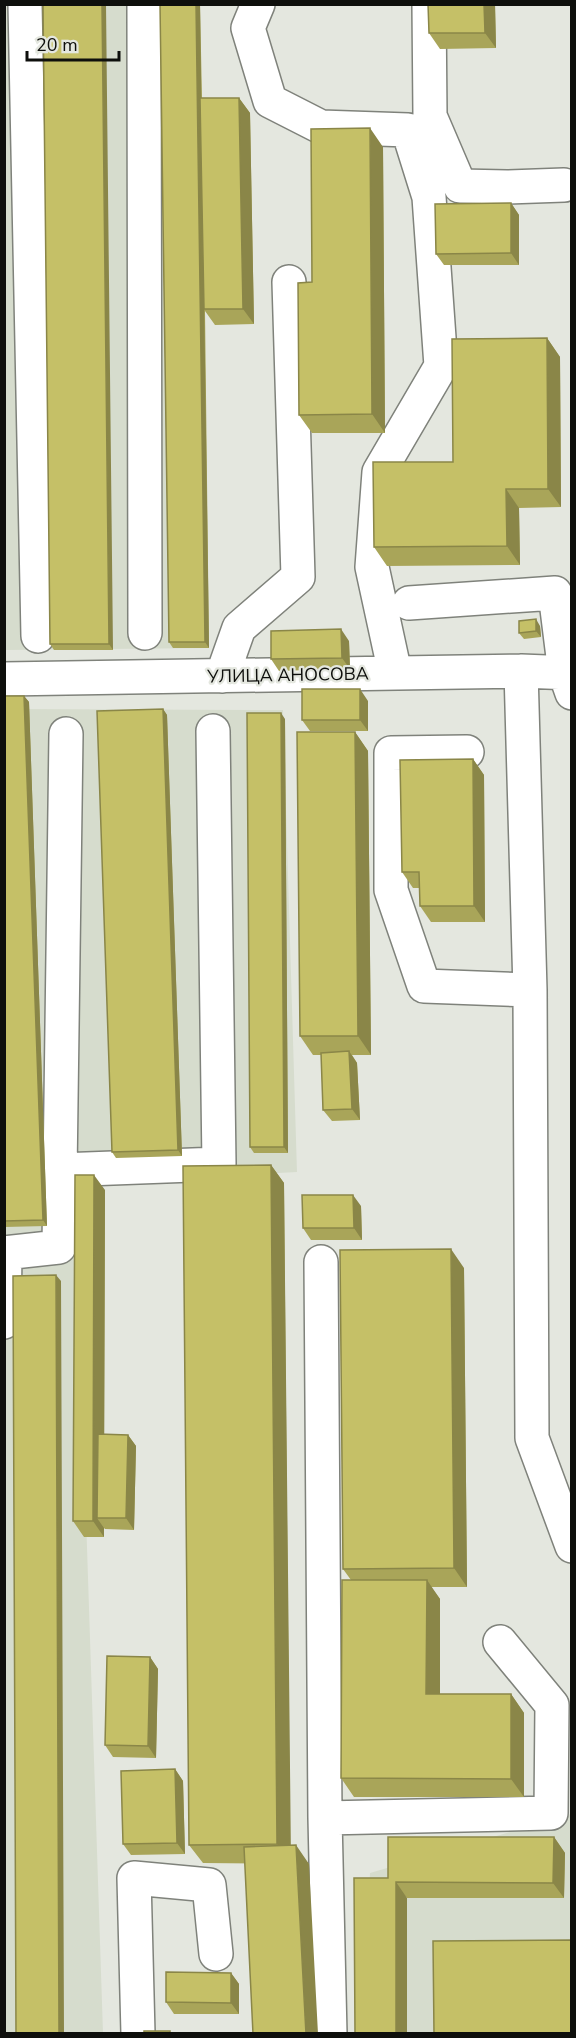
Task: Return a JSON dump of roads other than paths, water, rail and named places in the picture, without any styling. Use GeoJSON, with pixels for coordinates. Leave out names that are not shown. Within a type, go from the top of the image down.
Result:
{"type":"FeatureCollection","features":[{"type":"Feature","properties":{"kind":"street"},"geometry":{"type":"LineString","coordinates":[[26,4],[38,636]]}},
{"type":"Feature","properties":{"kind":"street"},"geometry":{"type":"LineString","coordinates":[[144,4],[145,633]]}},
{"type":"Feature","properties":{"kind":"street"},"geometry":{"type":"LineString","coordinates":[[258,4],[248,28],[270,101],[321,127],[408,130],[429,197],[441,366],[379,472],[374,531],[372,567],[395,673]]}},
{"type":"Feature","properties":{"kind":"street"},"geometry":{"type":"LineString","coordinates":[[429,4],[430,116],[460,186],[507,188],[564,185]]}},
{"type":"Feature","properties":{"kind":"street"},"geometry":{"type":"LineString","coordinates":[[222,676],[238,628],[298,578],[289,282]]}},
{"type":"Feature","properties":{"kind":"street"},"geometry":{"type":"LineString","coordinates":[[409,603],[555,593],[569,679]]}},
{"type":"Feature","properties":{"kind":"street"},"geometry":{"type":"LineString","coordinates":[[520,671],[530,990],[532,1438],[572,1546]]}},
{"type":"Feature","properties":{"kind":"street","name":"УЛИЦА АНОСОВА"},"geometry":{"type":"LineString","coordinates":[[4,679],[520,671],[569,679]]}},
{"type":"Feature","properties":{"kind":"street"},"geometry":{"type":"LineString","coordinates":[[60,1170],[219,1164],[213,731]]}},
{"type":"Feature","properties":{"kind":"street"},"geometry":{"type":"LineString","coordinates":[[4,1322],[5,1252],[59,1247],[66,734]]}},
{"type":"Feature","properties":{"kind":"street"},"geometry":{"type":"LineString","coordinates":[[467,752],[391,753],[391,890],[424,986],[530,990]]}},
{"type":"Feature","properties":{"kind":"street"},"geometry":{"type":"LineString","coordinates":[[321,1262],[325,1818],[330,2034]]}},
{"type":"Feature","properties":{"kind":"street"},"geometry":{"type":"LineString","coordinates":[[325,1818],[551,1813],[552,1705],[500,1642]]}},
{"type":"Feature","properties":{"kind":"street"},"geometry":{"type":"LineString","coordinates":[[138,2034],[134,1878],[209,1885],[216,1954]]}}]}
